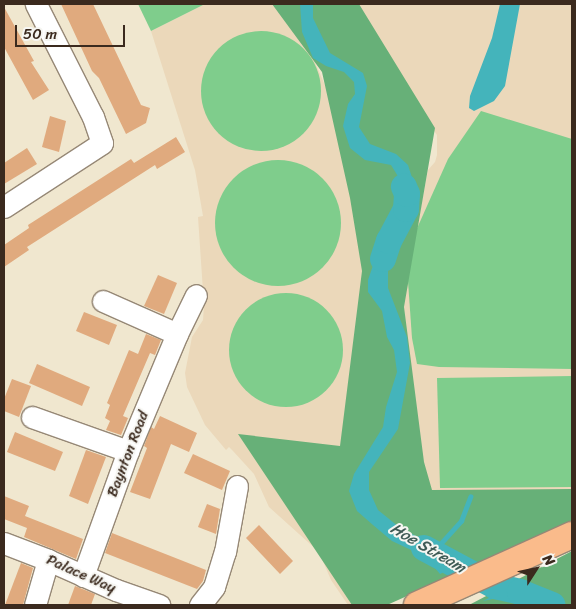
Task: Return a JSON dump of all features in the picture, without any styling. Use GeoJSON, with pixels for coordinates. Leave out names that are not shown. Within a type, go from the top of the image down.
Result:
{"type":"FeatureCollection","features":[{"type":"Feature","properties":{"kind":"main road"},"geometry":{"type":"LineString","coordinates":[[417,605],[572,535]]}},
{"type":"Feature","properties":{"kind":"street"},"geometry":{"type":"LineString","coordinates":[[4,207],[102,143],[94,116],[36,4]]}},
{"type":"Feature","properties":{"kind":"street","name":"Baynton Road"},"geometry":{"type":"LineString","coordinates":[[83,576],[128,451],[177,334],[196,295]]}},
{"type":"Feature","properties":{"kind":"street"},"geometry":{"type":"LineString","coordinates":[[103,302],[177,334]]}},
{"type":"Feature","properties":{"kind":"street"},"geometry":{"type":"LineString","coordinates":[[32,417],[128,451]]}},
{"type":"Feature","properties":{"kind":"street"},"geometry":{"type":"LineString","coordinates":[[200,605],[214,587],[225,552],[236,486]]}},
{"type":"Feature","properties":{"kind":"street","name":"Palace Way"},"geometry":{"type":"LineString","coordinates":[[4,543],[83,576],[113,598],[159,605]]}},
{"type":"Feature","properties":{"kind":"street"},"geometry":{"type":"LineString","coordinates":[[35,605],[48,560]]}},
{"type":"Feature","properties":{"kind":"shaded area"},"geometry":{"type":"Polygon","coordinates":[[[205,4],[296,4],[313,58],[343,126],[417,228],[428,170],[435,162],[437,155],[437,135],[346,4],[572,4],[572,519],[378,605],[348,605],[331,580],[319,552],[269,507],[254,474],[229,447],[226,450],[205,425],[187,387],[185,373],[192,337],[203,320],[204,306],[198,217],[203,216],[195,170],[151,31],[205,4]]]}},
{"type":"Feature","properties":{"kind":"green space"},"geometry":{"type":"Polygon","coordinates":[[[138,4],[205,4],[151,31],[138,4]]]}},
{"type":"Feature","properties":{"kind":"green space"},"geometry":{"type":"Polygon","coordinates":[[[272,4],[359,4],[435,128],[404,307],[424,462],[432,490],[572,489],[572,522],[387,605],[352,605],[238,434],[340,446],[362,271],[350,198],[322,72],[272,4]]]}},
{"type":"Feature","properties":{"kind":"green space"},"geometry":{"type":"Polygon","coordinates":[[[261,31],[273,32],[284,36],[294,41],[303,49],[311,58],[316,68],[320,79],[320,103],[316,114],[311,124],[303,133],[294,141],[284,146],[273,150],[261,151],[249,150],[238,146],[228,141],[219,133],[211,124],[206,114],[202,103],[201,91],[202,79],[206,68],[211,58],[219,49],[228,41],[238,36],[249,32],[261,31]]]}},
{"type":"Feature","properties":{"kind":"green space"},"geometry":{"type":"Polygon","coordinates":[[[481,111],[572,139],[572,369],[439,367],[417,364],[412,338],[406,253],[448,159],[481,111]]]}},
{"type":"Feature","properties":{"kind":"green space"},"geometry":{"type":"Polygon","coordinates":[[[278,160],[302,165],[322,179],[336,199],[341,223],[336,247],[322,267],[302,281],[278,286],[254,281],[234,267],[220,247],[215,223],[220,199],[234,179],[254,165],[278,160]]]}},
{"type":"Feature","properties":{"kind":"green space"},"geometry":{"type":"Polygon","coordinates":[[[286,293],[308,297],[327,309],[339,328],[343,350],[339,372],[327,391],[308,403],[286,407],[264,403],[245,391],[233,372],[229,350],[233,328],[245,309],[264,297],[286,293]]]}},
{"type":"Feature","properties":{"kind":"green space"},"geometry":{"type":"Polygon","coordinates":[[[572,376],[572,487],[440,488],[437,378],[572,376]]]}},
{"type":"Feature","properties":{"kind":"green space"},"geometry":{"type":"Polygon","coordinates":[[[572,551],[572,605],[469,605],[572,551]]]}},
{"type":"Feature","properties":{"kind":"water"},"geometry":{"type":"Polygon","coordinates":[[[300,4],[313,4],[313,18],[330,53],[363,73],[367,86],[359,127],[370,144],[396,154],[408,165],[415,187],[415,205],[408,224],[389,215],[400,195],[399,178],[391,165],[365,160],[350,148],[343,126],[348,104],[355,94],[354,82],[344,72],[326,66],[313,58],[302,32],[300,4]]]}},
{"type":"Feature","properties":{"kind":"water"},"geometry":{"type":"Polygon","coordinates":[[[500,4],[520,4],[505,86],[494,101],[474,111],[469,108],[470,96],[492,38],[500,4]]]}},
{"type":"Feature","properties":{"kind":"water"},"geometry":{"type":"Polygon","coordinates":[[[388,222],[403,230],[398,237],[388,270],[388,288],[407,337],[410,363],[398,429],[369,472],[369,490],[378,510],[399,527],[465,562],[440,574],[426,557],[392,541],[357,511],[349,491],[354,474],[383,427],[386,407],[397,372],[394,350],[387,337],[382,311],[368,292],[368,280],[388,222]]]}},
{"type":"Feature","properties":{"kind":"water"},"geometry":{"type":"Polygon","coordinates":[[[516,584],[567,605],[527,605],[506,596],[483,601],[516,584]]]}},
{"type":"Feature","properties":{"kind":"building"},"geometry":{"type":"Polygon","coordinates":[[[61,4],[93,4],[141,105],[150,108],[146,123],[126,134],[99,78],[92,71],[61,4]]]}},
{"type":"Feature","properties":{"kind":"building"},"geometry":{"type":"Polygon","coordinates":[[[4,7],[34,61],[31,62],[49,90],[33,100],[4,47],[4,7]]]}},
{"type":"Feature","properties":{"kind":"building"},"geometry":{"type":"Polygon","coordinates":[[[50,116],[66,121],[59,152],[42,147],[50,116]]]}},
{"type":"Feature","properties":{"kind":"building"},"geometry":{"type":"Polygon","coordinates":[[[176,137],[185,152],[157,169],[155,165],[27,247],[29,250],[4,267],[4,245],[29,228],[28,225],[131,159],[134,163],[176,137]]]}},
{"type":"Feature","properties":{"kind":"building"},"geometry":{"type":"Polygon","coordinates":[[[27,148],[37,164],[4,184],[4,163],[27,148]]]}},
{"type":"Feature","properties":{"kind":"building"},"geometry":{"type":"Polygon","coordinates":[[[158,275],[177,283],[164,314],[144,306],[158,275]]]}},
{"type":"Feature","properties":{"kind":"building"},"geometry":{"type":"Polygon","coordinates":[[[84,312],[117,325],[109,345],[76,331],[84,312]]]}},
{"type":"Feature","properties":{"kind":"building"},"geometry":{"type":"Polygon","coordinates":[[[146,334],[161,340],[155,355],[150,353],[123,416],[128,418],[121,435],[106,430],[110,421],[105,418],[110,405],[107,403],[129,350],[138,354],[146,334]]]}},
{"type":"Feature","properties":{"kind":"building"},"geometry":{"type":"Polygon","coordinates":[[[37,364],[90,387],[82,406],[29,383],[37,364]]]}},
{"type":"Feature","properties":{"kind":"building"},"geometry":{"type":"Polygon","coordinates":[[[12,379],[31,386],[19,417],[4,411],[4,399],[12,379]]]}},
{"type":"Feature","properties":{"kind":"building"},"geometry":{"type":"Polygon","coordinates":[[[160,416],[197,433],[189,452],[171,444],[150,499],[130,492],[147,448],[144,446],[151,427],[154,429],[160,416]]]}},
{"type":"Feature","properties":{"kind":"building"},"geometry":{"type":"Polygon","coordinates":[[[15,432],[63,452],[55,471],[7,452],[15,432]]]}},
{"type":"Feature","properties":{"kind":"building"},"geometry":{"type":"Polygon","coordinates":[[[86,450],[106,457],[88,504],[69,496],[86,450]]]}},
{"type":"Feature","properties":{"kind":"building"},"geometry":{"type":"Polygon","coordinates":[[[193,454],[230,471],[222,490],[184,473],[193,454]]]}},
{"type":"Feature","properties":{"kind":"building"},"geometry":{"type":"Polygon","coordinates":[[[4,496],[29,506],[25,516],[83,539],[76,559],[24,537],[27,528],[4,519],[4,496]]]}},
{"type":"Feature","properties":{"kind":"building"},"geometry":{"type":"Polygon","coordinates":[[[207,504],[220,509],[216,534],[198,527],[207,504]]]}},
{"type":"Feature","properties":{"kind":"building"},"geometry":{"type":"Polygon","coordinates":[[[259,525],[293,561],[280,574],[246,538],[259,525]]]}},
{"type":"Feature","properties":{"kind":"building"},"geometry":{"type":"Polygon","coordinates":[[[112,533],[206,570],[203,581],[197,589],[105,553],[112,533]]]}},
{"type":"Feature","properties":{"kind":"building"},"geometry":{"type":"Polygon","coordinates":[[[21,563],[33,568],[23,605],[5,605],[21,563]]]}},
{"type":"Feature","properties":{"kind":"building"},"geometry":{"type":"Polygon","coordinates":[[[75,586],[95,594],[91,605],[68,605],[75,586]]]}},
{"type":"Feature","properties":{"kind":"waterway","name":"Hoe Stream"},"geometry":{"type":"LineString","coordinates":[[383,259],[389,241],[406,209],[407,194],[404,187]]}},
{"type":"Feature","properties":{"kind":"waterway"},"geometry":{"type":"LineString","coordinates":[[433,552],[461,521],[470,497]]}},
{"type":"Feature","properties":{"kind":"waterway","name":"Hoe Stream"},"geometry":{"type":"LineString","coordinates":[[424,548],[495,586],[520,592],[552,605]]}}]}
